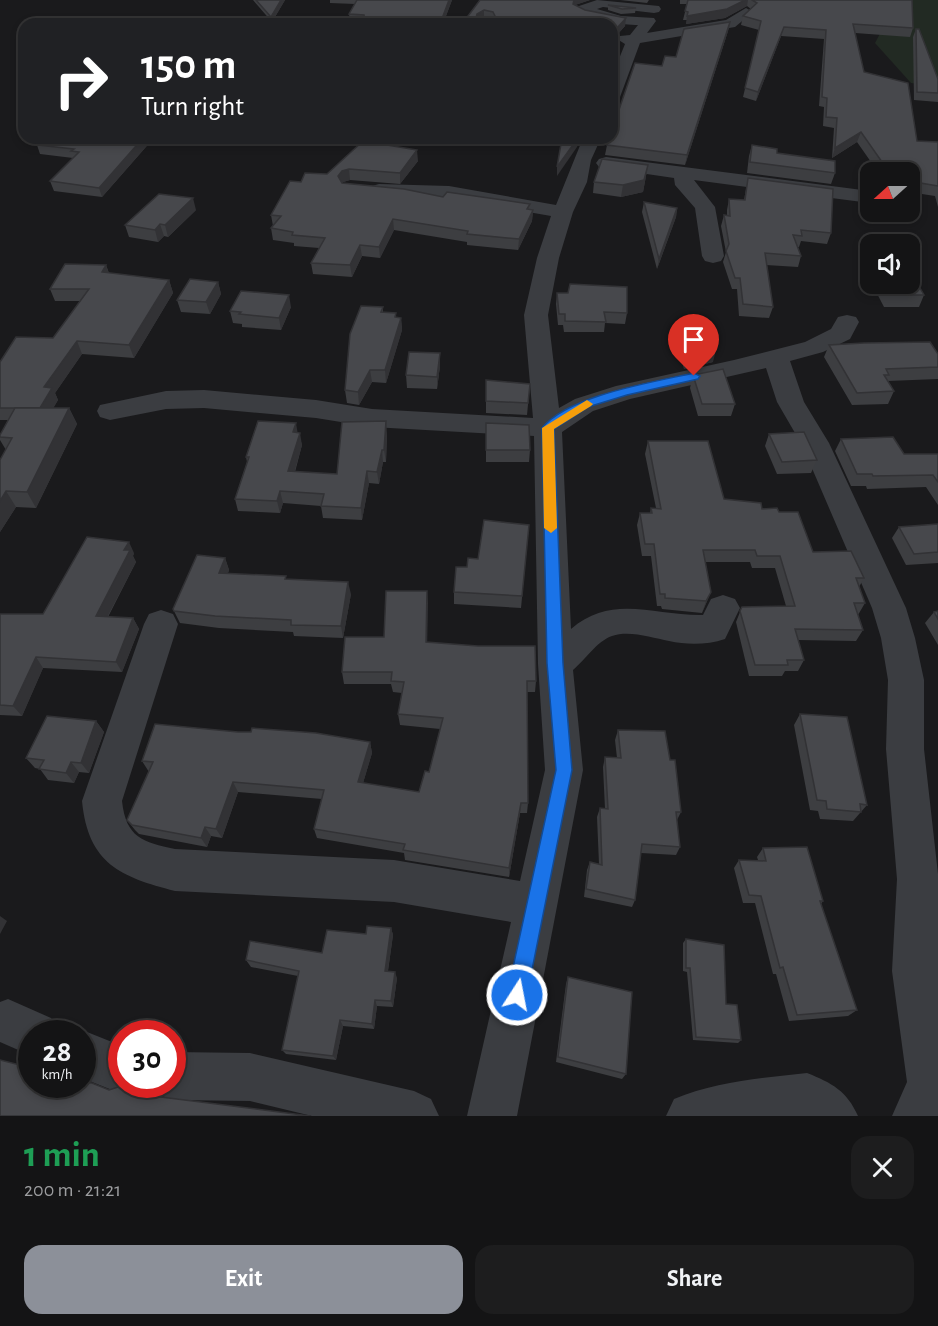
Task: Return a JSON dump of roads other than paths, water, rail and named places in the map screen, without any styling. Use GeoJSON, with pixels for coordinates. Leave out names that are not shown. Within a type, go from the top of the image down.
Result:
{"type":"FeatureCollection","features":[{"type":"Feature","properties":{"kind":"street"},"geometry":{"type":"LineString","coordinates":[[618,81],[634,40],[653,10]]}},
{"type":"Feature","properties":{"kind":"street"},"geometry":{"type":"LineString","coordinates":[[618,39],[634,40],[730,24],[746,12]]}},
{"type":"Feature","properties":{"kind":"street"},"geometry":{"type":"LineString","coordinates":[[492,1116],[564,770],[555,663],[548,428],[536,315],[548,258],[587,149],[683,172],[860,196]]}},
{"type":"Feature","properties":{"kind":"street"},"geometry":{"type":"LineString","coordinates":[[683,172],[685,185],[705,207],[713,256]]}},
{"type":"Feature","properties":{"kind":"street"},"geometry":{"type":"LineString","coordinates":[[363,189],[449,192],[563,212]]}},
{"type":"Feature","properties":{"kind":"street"},"geometry":{"type":"LineString","coordinates":[[110,411],[166,400],[204,399],[316,409],[372,418],[548,428],[584,405],[625,392],[735,368],[813,347],[841,334],[847,322]]}},
{"type":"Feature","properties":{"kind":"street"},"geometry":{"type":"LineString","coordinates":[[776,356],[780,376],[804,427],[815,443],[889,608],[898,638],[906,680],[905,749],[918,879],[914,971],[931,1083],[917,1116]]}},
{"type":"Feature","properties":{"kind":"street"},"geometry":{"type":"LineString","coordinates":[[555,663],[567,656],[595,629],[615,622],[651,623],[672,628],[713,629],[723,608]]}},
{"type":"Feature","properties":{"kind":"street"},"geometry":{"type":"LineString","coordinates":[[161,624],[102,801],[103,819],[117,844],[141,862],[175,870],[394,881],[535,905]]}},
{"type":"Feature","properties":{"kind":"street"},"geometry":{"type":"LineString","coordinates":[[186,1076],[250,1077],[414,1116]]}},
{"type":"Feature","properties":{"kind":"street"},"geometry":{"type":"LineString","coordinates":[[690,1116],[732,1105],[807,1097],[833,1116]]}}]}
